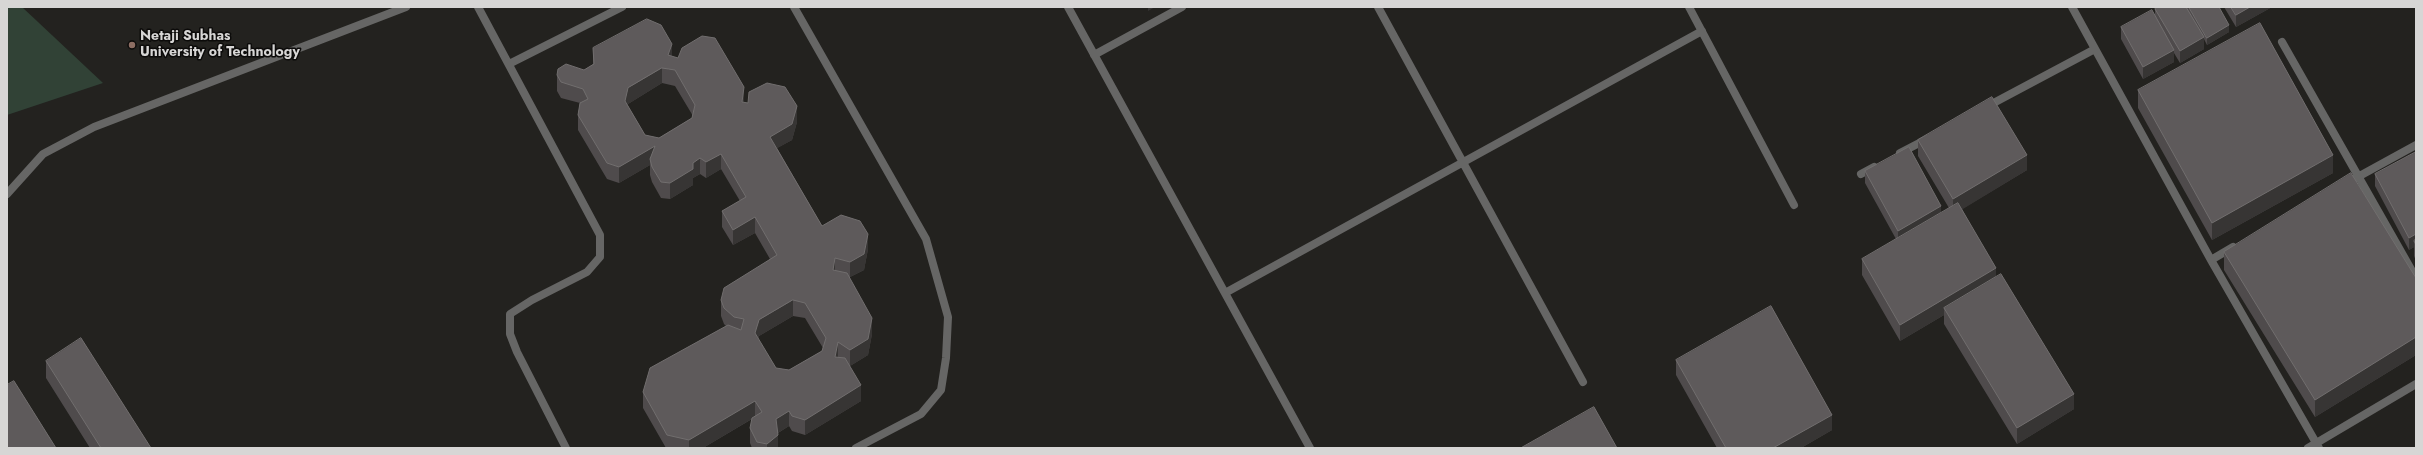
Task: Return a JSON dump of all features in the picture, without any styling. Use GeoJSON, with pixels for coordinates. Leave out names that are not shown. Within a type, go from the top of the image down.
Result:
{"type":"FeatureCollection","features":[{"type":"Feature","properties":{"kind":"street"},"geometry":{"type":"LineString","coordinates":[[7,194],[43,154],[94,127],[406,7]]}},
{"type":"Feature","properties":{"kind":"street"},"geometry":{"type":"LineString","coordinates":[[478,7],[600,235],[600,257],[587,272],[532,300],[510,314],[510,334],[517,352],[566,448]]}},
{"type":"Feature","properties":{"kind":"street"},"geometry":{"type":"LineString","coordinates":[[509,64],[622,7]]}},
{"type":"Feature","properties":{"kind":"street"},"geometry":{"type":"LineString","coordinates":[[794,7],[926,239],[948,317],[946,358],[941,390],[921,414],[856,448]]}},
{"type":"Feature","properties":{"kind":"street"},"geometry":{"type":"LineString","coordinates":[[1068,7],[1310,448]]}},
{"type":"Feature","properties":{"kind":"street"},"geometry":{"type":"LineString","coordinates":[[1094,55],[1182,7]]}},
{"type":"Feature","properties":{"kind":"street"},"geometry":{"type":"LineString","coordinates":[[1378,7],[1583,382]]}},
{"type":"Feature","properties":{"kind":"street"},"geometry":{"type":"LineString","coordinates":[[1689,7],[1794,205]]}},
{"type":"Feature","properties":{"kind":"street"},"geometry":{"type":"LineString","coordinates":[[2072,7],[2211,260],[2318,446]]}},
{"type":"Feature","properties":{"kind":"street"},"geometry":{"type":"LineString","coordinates":[[1225,293],[1702,31]]}},
{"type":"Feature","properties":{"kind":"street"},"geometry":{"type":"LineString","coordinates":[[2282,42],[2416,278]]}},
{"type":"Feature","properties":{"kind":"street"},"geometry":{"type":"LineString","coordinates":[[1981,110],[2095,49]]}},
{"type":"Feature","properties":{"kind":"street"},"geometry":{"type":"LineString","coordinates":[[1861,174],[1938,133]]}},
{"type":"Feature","properties":{"kind":"street"},"geometry":{"type":"LineString","coordinates":[[2345,184],[2416,145]]}},
{"type":"Feature","properties":{"kind":"street"},"geometry":{"type":"LineString","coordinates":[[2211,260],[2244,241]]}},
{"type":"Feature","properties":{"kind":"street"},"geometry":{"type":"LineString","coordinates":[[2308,448],[2318,446],[2416,384]]}},
{"type":"Feature","properties":{"kind":"green space"},"geometry":{"type":"Polygon","coordinates":[[[7,7],[22,7],[103,83],[7,115],[7,7]]]}},
{"type":"Feature","properties":{"kind":"building"},"geometry":{"type":"Polygon","coordinates":[[[2158,7],[2186,7],[2204,37],[2180,51],[2155,9],[2158,7]]]}},
{"type":"Feature","properties":{"kind":"building"},"geometry":{"type":"Polygon","coordinates":[[[2189,7],[2219,7],[2229,25],[2207,38],[2189,7]]]}},
{"type":"Feature","properties":{"kind":"building"},"geometry":{"type":"Polygon","coordinates":[[[2231,7],[2250,7],[2236,15],[2231,7]]]}},
{"type":"Feature","properties":{"kind":"building"},"geometry":{"type":"Polygon","coordinates":[[[2152,10],[2174,50],[2143,67],[2121,27],[2152,10]]]}},
{"type":"Feature","properties":{"kind":"building"},"geometry":{"type":"Polygon","coordinates":[[[647,19],[661,25],[672,44],[668,55],[678,58],[682,48],[702,36],[715,38],[744,87],[742,102],[748,103],[749,92],[767,83],[785,87],[797,106],[792,124],[770,137],[822,226],[841,215],[860,221],[868,234],[864,254],[850,262],[835,258],[833,270],[847,273],[872,318],[868,339],[850,350],[838,342],[835,357],[845,358],[861,385],[805,420],[792,416],[789,411],[776,419],[778,435],[767,444],[757,442],[750,428],[752,418],[762,412],[755,401],[689,440],[667,435],[643,392],[650,368],[728,325],[741,330],[744,319],[734,317],[724,308],[721,300],[724,288],[777,255],[755,217],[733,230],[722,211],[746,197],[721,154],[706,162],[700,158],[693,163],[693,169],[670,183],[661,182],[652,167],[650,159],[655,146],[619,167],[607,163],[578,115],[580,103],[588,99],[583,89],[561,82],[557,75],[558,69],[566,64],[584,70],[594,64],[593,48],[647,19]],[[662,68],[628,88],[625,101],[645,135],[659,138],[692,118],[695,105],[675,70],[662,68]],[[793,300],[759,320],[755,333],[776,368],[789,370],[822,351],[826,338],[805,303],[793,300]]]}},
{"type":"Feature","properties":{"kind":"building"},"geometry":{"type":"Polygon","coordinates":[[[2260,23],[2333,155],[2212,223],[2138,90],[2260,23]]]}},
{"type":"Feature","properties":{"kind":"building"},"geometry":{"type":"Polygon","coordinates":[[[1992,97],[2027,155],[1953,199],[1918,140],[1992,97]]]}},
{"type":"Feature","properties":{"kind":"building"},"geometry":{"type":"Polygon","coordinates":[[[1909,147],[1941,206],[1898,231],[1865,171],[1909,147]]]}},
{"type":"Feature","properties":{"kind":"building"},"geometry":{"type":"Polygon","coordinates":[[[2416,152],[2416,234],[2409,238],[2375,174],[2416,152]]]}},
{"type":"Feature","properties":{"kind":"building"},"geometry":{"type":"Polygon","coordinates":[[[2351,173],[2416,278],[2416,337],[2315,400],[2224,252],[2351,173]]]}},
{"type":"Feature","properties":{"kind":"building"},"geometry":{"type":"Polygon","coordinates":[[[1958,203],[1996,268],[1900,325],[1862,259],[1958,203]]]}},
{"type":"Feature","properties":{"kind":"building"},"geometry":{"type":"Polygon","coordinates":[[[2001,274],[2074,394],[2017,428],[1944,308],[2001,274]]]}},
{"type":"Feature","properties":{"kind":"building"},"geometry":{"type":"Polygon","coordinates":[[[1771,306],[1832,415],[1773,448],[1726,448],[1676,360],[1771,306]]]}},
{"type":"Feature","properties":{"kind":"building"},"geometry":{"type":"Polygon","coordinates":[[[81,338],[151,448],[101,448],[46,361],[81,338]]]}},
{"type":"Feature","properties":{"kind":"building"},"geometry":{"type":"Polygon","coordinates":[[[14,381],[56,448],[7,448],[7,385],[14,381]]]}},
{"type":"Feature","properties":{"kind":"building"},"geometry":{"type":"Polygon","coordinates":[[[1594,407],[1617,448],[1521,448],[1594,407]]]}},
{"type":"Feature","properties":{"kind":"place","name":"Netaji Subhas University of Technology"},"geometry":{"type":"Point","coordinates":[132,45]}}]}
